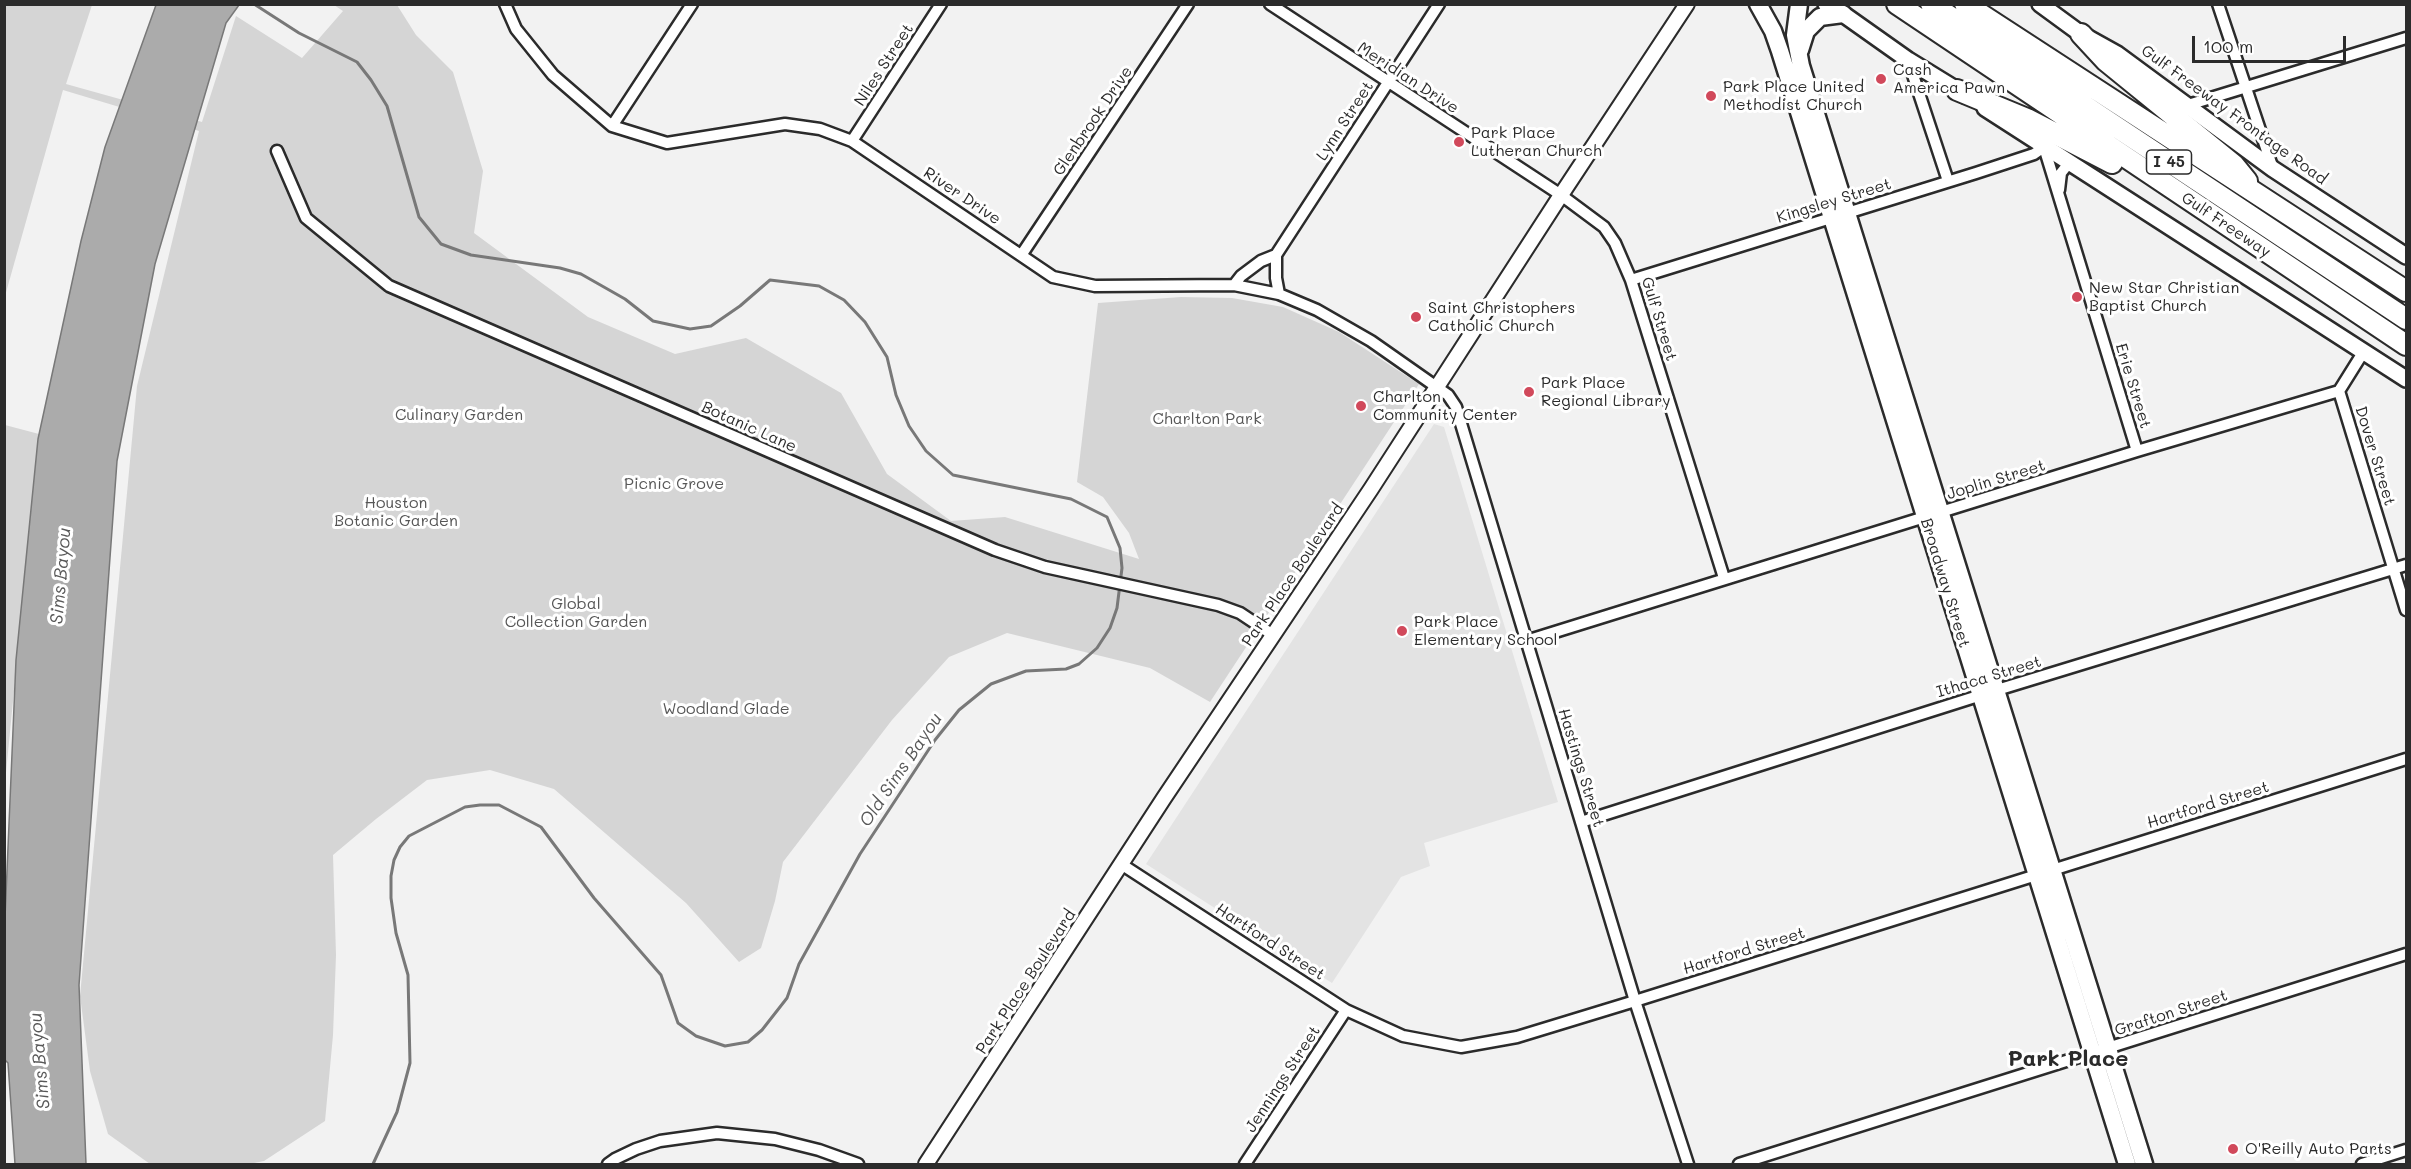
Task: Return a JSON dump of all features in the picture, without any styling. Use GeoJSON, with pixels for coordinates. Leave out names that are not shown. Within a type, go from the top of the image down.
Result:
{"type":"FeatureCollection","features":[{"type":"Feature","properties":{"kind":"highway","name":"Gulf Freeway"},"geometry":{"type":"LineString","coordinates":[[1897,4],[2406,345]]}},
{"type":"Feature","properties":{"kind":"highway","name":"Gulf Freeway"},"geometry":{"type":"LineString","coordinates":[[1931,4],[2406,319]]}},
{"type":"Feature","properties":{"kind":"highway","name":"I 45"},"geometry":{"type":"LineString","coordinates":[[1965,4],[2406,291]]}},
{"type":"Feature","properties":{"kind":"highway"},"geometry":{"type":"LineString","coordinates":[[2081,34],[2106,61],[2234,165],[2260,197]]}},
{"type":"Feature","properties":{"kind":"highway"},"geometry":{"type":"LineString","coordinates":[[1958,90],[2027,119],[2130,173],[2164,184]]}},
{"type":"Feature","properties":{"kind":"main road","name":"Broadway Street"},"geometry":{"type":"LineString","coordinates":[[1758,4],[1777,41],[1882,323],[1997,690],[2046,872],[2100,1052],[2127,1164]]}},
{"type":"Feature","properties":{"kind":"main road","name":"Broadway Street"},"geometry":{"type":"LineString","coordinates":[[1799,4],[1795,34],[1801,66],[1840,215],[1866,328],[1980,695],[2046,872]]}},
{"type":"Feature","properties":{"kind":"main road"},"geometry":{"type":"LineString","coordinates":[[1826,4],[1842,9],[1908,60],[2406,379]]}},
{"type":"Feature","properties":{"kind":"main road","name":"Gulf Freeway Frontage Road"},"geometry":{"type":"LineString","coordinates":[[2040,4],[2081,34],[2117,54],[2273,170],[2406,256]]}},
{"type":"Feature","properties":{"kind":"main road"},"geometry":{"type":"LineString","coordinates":[[1801,66],[1800,49],[1806,31],[1820,17],[1842,9]]}},
{"type":"Feature","properties":{"kind":"main road"},"geometry":{"type":"LineString","coordinates":[[1866,328],[1882,323]]}},
{"type":"Feature","properties":{"kind":"main road","name":"Broadway Street"},"geometry":{"type":"LineString","coordinates":[[2100,1052],[2144,1164]]}},
{"type":"Feature","properties":{"kind":"street","name":"River Drive"},"geometry":{"type":"LineString","coordinates":[[505,4],[516,29],[553,75],[571,93],[612,126],[667,143],[785,124],[820,129],[852,141],[1053,277],[1095,286],[1234,285],[1279,294],[1317,310],[1371,341],[1437,387]]}},
{"type":"Feature","properties":{"kind":"street"},"geometry":{"type":"LineString","coordinates":[[612,126],[692,4]]}},
{"type":"Feature","properties":{"kind":"street","name":"Niles Street"},"geometry":{"type":"LineString","coordinates":[[852,141],[941,4]]}},
{"type":"Feature","properties":{"kind":"street","name":"Glenbrook Drive"},"geometry":{"type":"LineString","coordinates":[[1022,255],[1188,4]]}},
{"type":"Feature","properties":{"kind":"street","name":"Meridian Drive"},"geometry":{"type":"LineString","coordinates":[[1270,4],[1561,195]]}},
{"type":"Feature","properties":{"kind":"street","name":"Lynn Street"},"geometry":{"type":"LineString","coordinates":[[1234,285],[1240,276],[1261,261],[1276,255],[1439,4]]}},
{"type":"Feature","properties":{"kind":"street","name":"Park Place Boulevard"},"geometry":{"type":"LineString","coordinates":[[926,1164],[1687,4]]}},
{"type":"Feature","properties":{"kind":"street"},"geometry":{"type":"LineString","coordinates":[[2218,4],[2273,170]]}},
{"type":"Feature","properties":{"kind":"street"},"geometry":{"type":"LineString","coordinates":[[2188,105],[2406,38]]}},
{"type":"Feature","properties":{"kind":"street"},"geometry":{"type":"LineString","coordinates":[[1908,60],[1948,181]]}},
{"type":"Feature","properties":{"kind":"street","name":"Kingsley Street"},"geometry":{"type":"LineString","coordinates":[[1631,280],[2034,154],[2044,147]]}},
{"type":"Feature","properties":{"kind":"street","name":"Erie Street"},"geometry":{"type":"LineString","coordinates":[[2044,147],[2047,164],[2059,191],[2137,451]]}},
{"type":"Feature","properties":{"kind":"street","name":"Botanic Lane"},"geometry":{"type":"LineString","coordinates":[[277,150],[306,218],[389,286],[995,550],[1045,567],[1202,601],[1240,613],[1273,635]]}},
{"type":"Feature","properties":{"kind":"street"},"geometry":{"type":"LineString","coordinates":[[2059,191],[2061,173],[2069,163]]}},
{"type":"Feature","properties":{"kind":"street","name":"Gulf Street"},"geometry":{"type":"LineString","coordinates":[[1561,195],[1604,227],[1615,243],[1631,280],[1724,578]]}},
{"type":"Feature","properties":{"kind":"street"},"geometry":{"type":"LineString","coordinates":[[1276,255],[1279,294]]}},
{"type":"Feature","properties":{"kind":"street","name":"Dover Street"},"geometry":{"type":"LineString","coordinates":[[2364,351],[2339,391],[2406,610]]}},
{"type":"Feature","properties":{"kind":"street","name":"Hastings Street"},"geometry":{"type":"LineString","coordinates":[[1437,387],[1448,395],[1456,407],[1635,1001],[1688,1164]]}},
{"type":"Feature","properties":{"kind":"street","name":"Joplin Street"},"geometry":{"type":"LineString","coordinates":[[1526,641],[2137,451],[2339,391]]}},
{"type":"Feature","properties":{"kind":"street","name":"Ithaca Street"},"geometry":{"type":"LineString","coordinates":[[1581,822],[1980,695],[2406,565]]}},
{"type":"Feature","properties":{"kind":"street","name":"Hartford Street"},"geometry":{"type":"LineString","coordinates":[[1121,864],[1346,1010],[1403,1036],[1461,1047],[1516,1037],[1635,1001],[2406,759]]}},
{"type":"Feature","properties":{"kind":"street","name":"Grafton Street"},"geometry":{"type":"LineString","coordinates":[[1739,1164],[2406,954]]}},
{"type":"Feature","properties":{"kind":"street","name":"Jennings Street"},"geometry":{"type":"LineString","coordinates":[[1245,1164],[1346,1010]]}},
{"type":"Feature","properties":{"kind":"street"},"geometry":{"type":"LineString","coordinates":[[608,1164],[636,1149],[660,1141],[717,1133],[775,1139],[819,1150],[858,1164]]}},
{"type":"Feature","properties":{"kind":"street"},"geometry":{"type":"LineString","coordinates":[[2362,1164],[2406,1150]]}},
{"type":"Feature","properties":{"kind":"shaded area","name":"Park Place Elementary School"},"geometry":{"type":"Polygon","coordinates":[[[1434,424],[1444,427],[1558,802],[1424,843],[1430,866],[1401,877],[1332,983],[1146,864],[1434,424]]]}},
{"type":"Feature","properties":{"kind":"green space","name":"Houston Botanic Garden"},"geometry":{"type":"Polygon","coordinates":[[[5,5],[92,5],[66,84],[202,122],[236,16],[302,58],[343,11],[334,5],[397,5],[416,35],[453,72],[483,171],[474,233],[588,317],[675,354],[746,338],[841,393],[887,474],[951,521],[1005,517],[1139,559],[1129,533],[1103,497],[1077,482],[1098,303],[1181,297],[1232,298],[1283,307],[1339,332],[1419,384],[1210,702],[1150,668],[1007,633],[949,657],[892,720],[783,862],[775,901],[761,948],[739,962],[686,903],[554,789],[490,770],[427,780],[333,855],[336,955],[333,1035],[325,1121],[264,1161],[249,1164],[150,1164],[108,1134],[90,1071],[80,996],[137,386],[199,131],[63,90],[5,296],[5,5]]]}},
{"type":"Feature","properties":{"kind":"green space"},"geometry":{"type":"Polygon","coordinates":[[[5,425],[39,434],[5,783],[5,425]]]}},
{"type":"Feature","properties":{"kind":"water","name":"Sims Bayou"},"geometry":{"type":"Polygon","coordinates":[[[156,5],[239,5],[226,23],[155,264],[117,461],[79,985],[86,1164],[15,1164],[8,1063],[4,1059],[4,941],[16,660],[38,439],[81,241],[105,147],[156,5]]]}},
{"type":"Feature","properties":{"kind":"waterway","name":"Old Sims Bayou"},"geometry":{"type":"LineString","coordinates":[[254,4],[299,33],[357,62],[387,106],[419,217],[441,244],[471,255],[560,268],[581,274],[625,299],[653,321],[690,329],[711,326],[740,306],[770,280],[819,286],[844,300],[865,322],[887,357],[896,395],[909,426],[926,451],[953,475],[1071,499],[1107,517],[1120,548],[1122,568],[1117,608],[1110,628],[1097,648],[1079,664],[1066,669],[1026,671],[991,684],[959,710],[935,740],[860,854],[799,964],[787,998],[762,1030],[748,1042],[725,1046],[696,1036],[678,1023],[661,975],[594,898],[541,827],[499,805],[480,805],[465,807],[409,836],[400,847],[394,860],[391,898],[396,933],[408,975],[410,1063],[397,1112],[373,1164]]}},
{"type":"Feature","properties":{"kind":"place","name":"Cash America Pawn"},"geometry":{"type":"Point","coordinates":[1881,79]}},
{"type":"Feature","properties":{"kind":"place","name":"Park Place United Methodist Church"},"geometry":{"type":"Point","coordinates":[1711,96]}},
{"type":"Feature","properties":{"kind":"place","name":"Park Place Lutheran Church"},"geometry":{"type":"Point","coordinates":[1459,142]}},
{"type":"Feature","properties":{"kind":"place","name":"New Star Christian Baptist Church"},"geometry":{"type":"Point","coordinates":[2077,297]}},
{"type":"Feature","properties":{"kind":"place","name":"Saint Christophers Catholic Church"},"geometry":{"type":"Point","coordinates":[1416,317]}},
{"type":"Feature","properties":{"kind":"place","name":"Park Place Regional Library"},"geometry":{"type":"Point","coordinates":[1529,392]}},
{"type":"Feature","properties":{"kind":"place","name":"Charlton Community Center"},"geometry":{"type":"Point","coordinates":[1361,406]}},
{"type":"Feature","properties":{"kind":"place","name":"Park Place Elementary School"},"geometry":{"type":"Point","coordinates":[1402,631]}},
{"type":"Feature","properties":{"kind":"place","name":"O'Reilly Auto Parts"},"geometry":{"type":"Point","coordinates":[2233,1149]}},
{"type":"Feature","properties":{"kind":"district","name":"Park Place"},"geometry":{"type":"Point","coordinates":[2068,1059]}},
{"type":"Feature","properties":{"kind":"park label","name":"Culinary Garden"},"geometry":{"type":"Point","coordinates":[459,415]}},
{"type":"Feature","properties":{"kind":"park label","name":"Charlton Park"},"geometry":{"type":"Point","coordinates":[1207,419]}},
{"type":"Feature","properties":{"kind":"park label","name":"Picnic Grove"},"geometry":{"type":"Point","coordinates":[674,484]}},
{"type":"Feature","properties":{"kind":"park label","name":"Global Collection Garden"},"geometry":{"type":"Point","coordinates":[576,613]}},
{"type":"Feature","properties":{"kind":"park label","name":"Woodland Glade"},"geometry":{"type":"Point","coordinates":[726,709]}}]}
